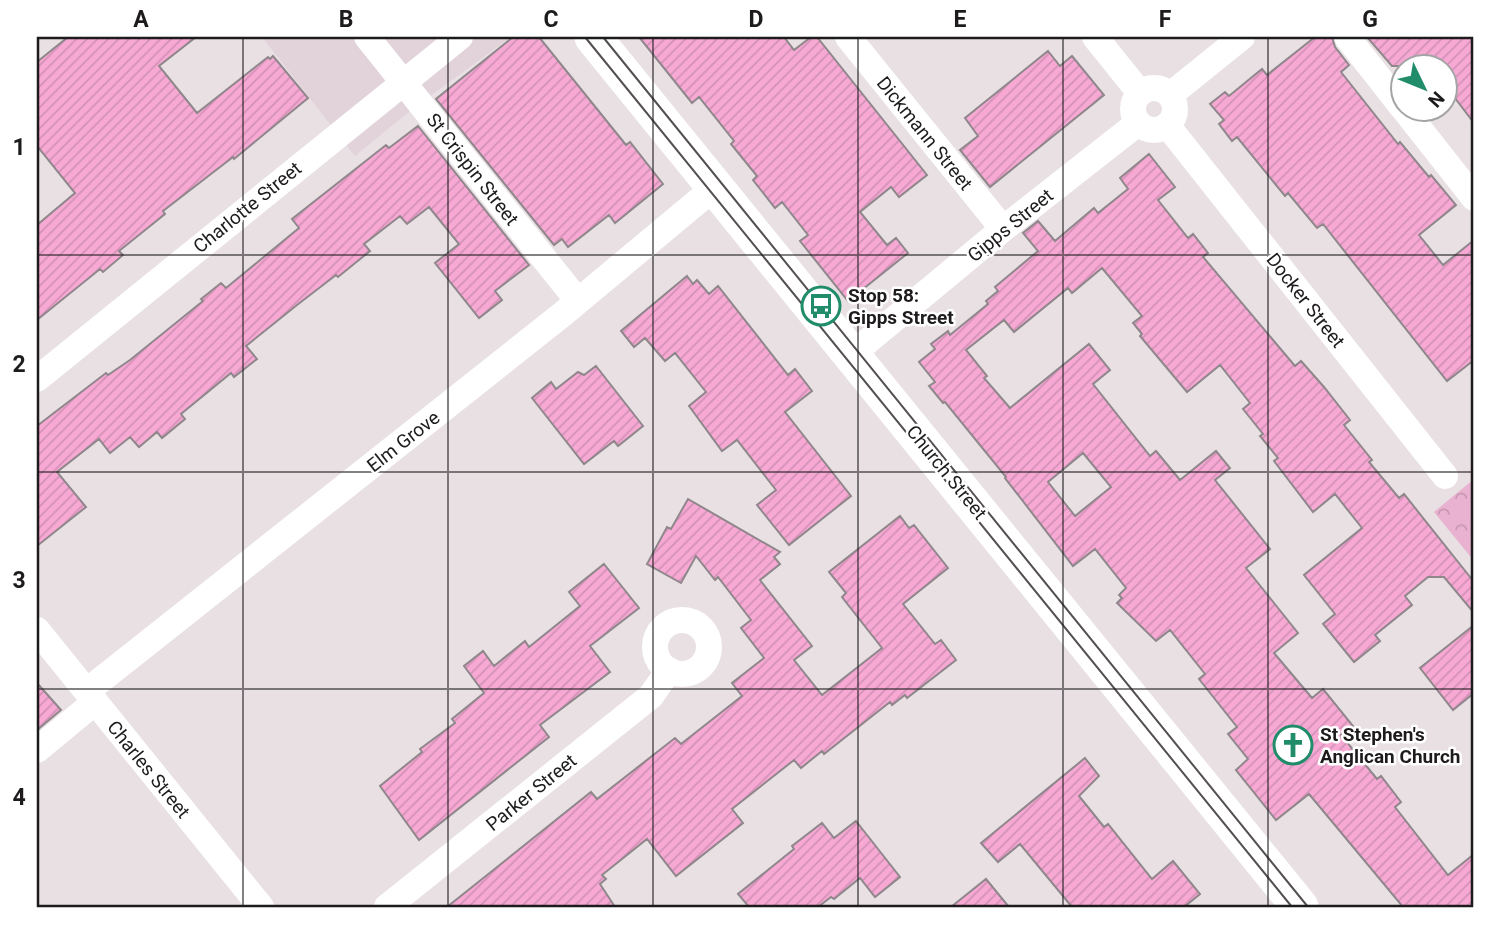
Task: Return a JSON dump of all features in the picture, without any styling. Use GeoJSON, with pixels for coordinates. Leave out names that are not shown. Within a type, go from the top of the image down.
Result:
{"type":"FeatureCollection","features":[{"type":"Feature","properties":{"kind":"main road","name":"Church Street"},"geometry":{"type":"LineString","coordinates":[[593,37],[1300,907]]}},
{"type":"Feature","properties":{"kind":"street","name":"St Crispin Street"},"geometry":{"type":"LineString","coordinates":[[367,37],[578,301]]}},
{"type":"Feature","properties":{"kind":"street","name":"Charlotte Street"},"geometry":{"type":"LineString","coordinates":[[37,379],[460,37]]}},
{"type":"Feature","properties":{"kind":"street","name":"Dickmann Street"},"geometry":{"type":"LineString","coordinates":[[848,37],[1003,229]]}},
{"type":"Feature","properties":{"kind":"street"},"geometry":{"type":"LineString","coordinates":[[1095,37],[1140,93]]}},
{"type":"Feature","properties":{"kind":"street"},"geometry":{"type":"LineString","coordinates":[[1170,95],[1242,37]]}},
{"type":"Feature","properties":{"kind":"street"},"geometry":{"type":"LineString","coordinates":[[1347,37],[1388,89]]}},
{"type":"Feature","properties":{"kind":"street"},"geometry":{"type":"LineString","coordinates":[[1152,88],[1164,90],[1170,95],[1175,107],[1167,124],[1156,130],[1138,123],[1134,117],[1133,104],[1140,93],[1152,88]]}},
{"type":"Feature","properties":{"kind":"street"},"geometry":{"type":"LineString","coordinates":[[1414,122],[1474,198]]}},
{"type":"Feature","properties":{"kind":"street","name":"Gipps Street"},"geometry":{"type":"LineString","coordinates":[[851,355],[1003,229],[1138,123]]}},
{"type":"Feature","properties":{"kind":"street","name":"Docker Street"},"geometry":{"type":"LineString","coordinates":[[1167,124],[1445,476]]}},
{"type":"Feature","properties":{"kind":"street","name":"Elm Grove"},"geometry":{"type":"LineString","coordinates":[[37,750],[91,697],[715,187]]}},
{"type":"Feature","properties":{"kind":"street","name":"Charles Street"},"geometry":{"type":"LineString","coordinates":[[37,630],[261,907]]}},
{"type":"Feature","properties":{"kind":"street","name":"Parker Street"},"geometry":{"type":"LineString","coordinates":[[387,907],[651,696],[669,670]]}},
{"type":"Feature","properties":{"kind":"shaded area"},"geometry":{"type":"Polygon","coordinates":[[[262,37],[511,37],[411,110],[355,156],[262,37]]]}},
{"type":"Feature","properties":{"kind":"green space"},"geometry":{"type":"Polygon","coordinates":[[[1474,479],[1474,561],[1434,512],[1474,479]]]}},
{"type":"Feature","properties":{"kind":"building"},"geometry":{"type":"Polygon","coordinates":[[[68,37],[196,37],[159,66],[197,113],[268,57],[270,59],[273,56],[308,98],[234,159],[233,157],[163,211],[165,214],[119,251],[123,255],[103,272],[100,269],[37,320],[37,225],[75,193],[37,146],[37,62],[68,37]]]}},
{"type":"Feature","properties":{"kind":"building"},"geometry":{"type":"Polygon","coordinates":[[[513,37],[539,37],[626,145],[630,142],[663,184],[615,223],[609,215],[568,247],[562,239],[554,245],[436,99],[513,37]]]}},
{"type":"Feature","properties":{"kind":"building"},"geometry":{"type":"Polygon","coordinates":[[[639,37],[784,37],[794,50],[811,37],[817,37],[927,175],[899,197],[891,187],[860,212],[887,245],[896,238],[908,253],[848,301],[800,241],[808,235],[782,202],[775,208],[753,180],[757,176],[731,144],[734,141],[699,97],[692,103],[639,37]]]}},
{"type":"Feature","properties":{"kind":"building"},"geometry":{"type":"Polygon","coordinates":[[[1315,37],[1332,37],[1335,47],[1349,65],[1341,72],[1398,144],[1400,142],[1456,205],[1419,235],[1443,265],[1474,240],[1474,360],[1447,381],[1323,224],[1317,228],[1288,193],[1285,196],[1237,137],[1232,141],[1219,124],[1224,120],[1210,104],[1225,92],[1229,96],[1262,69],[1267,75],[1315,37]]]}},
{"type":"Feature","properties":{"kind":"building"},"geometry":{"type":"Polygon","coordinates":[[[1367,37],[1474,37],[1474,123],[1458,102],[1458,52],[1388,52],[1388,61],[1367,37]]]}},
{"type":"Feature","properties":{"kind":"building"},"geometry":{"type":"Polygon","coordinates":[[[1048,51],[1060,66],[1072,56],[1104,95],[990,187],[960,150],[978,136],[965,118],[1048,51]]]}},
{"type":"Feature","properties":{"kind":"building"},"geometry":{"type":"Polygon","coordinates":[[[418,126],[529,265],[495,291],[502,300],[479,318],[435,263],[459,244],[429,207],[407,224],[400,216],[364,244],[370,251],[246,346],[257,359],[234,377],[231,373],[181,414],[185,419],[162,438],[157,432],[139,447],[130,437],[110,453],[99,439],[57,472],[86,507],[37,546],[37,426],[106,373],[108,375],[130,360],[203,301],[201,299],[221,283],[226,288],[299,228],[292,219],[386,145],[389,148],[418,126]]]}},
{"type":"Feature","properties":{"kind":"building"},"geometry":{"type":"Polygon","coordinates":[[[1149,154],[1175,187],[1158,200],[1188,238],[1193,234],[1208,253],[1203,257],[1295,366],[1301,361],[1324,387],[1350,420],[1344,425],[1372,460],[1369,462],[1399,498],[1404,494],[1474,582],[1474,613],[1444,577],[1428,577],[1405,596],[1412,605],[1375,635],[1380,641],[1354,662],[1323,624],[1335,614],[1304,575],[1362,528],[1335,494],[1313,512],[1274,461],[1278,458],[1243,409],[1250,403],[1220,365],[1187,392],[1140,336],[1142,334],[1133,323],[1142,316],[1102,268],[1072,293],[1068,288],[1014,332],[1004,320],[966,350],[987,376],[984,378],[1010,408],[1089,344],[1110,370],[1093,384],[1150,456],[1156,451],[1180,480],[1216,451],[1230,468],[1215,480],[1270,549],[1246,568],[1298,633],[1274,653],[1312,698],[1323,689],[1353,726],[1341,735],[1377,779],[1381,776],[1401,802],[1395,807],[1448,875],[1474,854],[1474,907],[1403,907],[1309,794],[1276,820],[1236,770],[1248,759],[1228,734],[1237,727],[1199,679],[1205,674],[1170,630],[1156,641],[1117,603],[1122,598],[1119,595],[1126,588],[1095,549],[1073,566],[1006,477],[929,386],[935,382],[919,362],[935,349],[931,344],[948,331],[950,335],[988,304],[986,301],[998,291],[995,287],[1038,251],[1023,233],[1038,221],[1055,241],[1094,208],[1098,213],[1128,189],[1120,178],[1149,154]],[[1083,453],[1048,482],[1075,516],[1111,487],[1083,453]]]}},
{"type":"Feature","properties":{"kind":"building"},"geometry":{"type":"Polygon","coordinates":[[[687,276],[693,284],[697,280],[709,294],[718,286],[788,375],[795,369],[812,391],[785,412],[851,496],[789,545],[757,505],[776,490],[737,440],[722,451],[689,406],[706,392],[675,353],[665,361],[645,338],[634,347],[621,331],[687,276]]]}},
{"type":"Feature","properties":{"kind":"building"},"geometry":{"type":"Polygon","coordinates":[[[596,366],[643,426],[618,446],[614,441],[584,464],[532,398],[551,382],[556,389],[578,372],[584,375],[596,366]]]}},
{"type":"Feature","properties":{"kind":"building"},"geometry":{"type":"Polygon","coordinates":[[[688,499],[780,552],[774,557],[780,564],[760,580],[812,646],[794,660],[822,695],[882,648],[842,597],[846,593],[829,572],[900,516],[909,528],[914,525],[948,568],[903,604],[935,644],[941,640],[956,660],[907,698],[905,695],[892,705],[890,702],[824,754],[822,751],[801,768],[794,760],[732,809],[743,823],[676,876],[647,839],[602,875],[606,879],[600,884],[615,907],[447,907],[591,792],[597,799],[675,738],[681,744],[742,696],[732,683],[764,658],[741,628],[751,620],[718,577],[715,580],[696,556],[681,583],[647,564],[667,527],[671,529],[688,499]]]}},
{"type":"Feature","properties":{"kind":"building"},"geometry":{"type":"Polygon","coordinates":[[[604,564],[639,608],[590,646],[610,672],[540,725],[549,737],[419,840],[380,786],[422,752],[420,749],[455,723],[452,719],[484,693],[464,666],[483,651],[494,666],[525,641],[529,647],[580,606],[569,592],[604,564]]]}},
{"type":"Feature","properties":{"kind":"building"},"geometry":{"type":"Polygon","coordinates":[[[1474,625],[1474,693],[1453,710],[1420,668],[1474,625]]]}},
{"type":"Feature","properties":{"kind":"building"},"geometry":{"type":"Polygon","coordinates":[[[37,683],[61,710],[37,730],[37,683]]]}},
{"type":"Feature","properties":{"kind":"building"},"geometry":{"type":"Polygon","coordinates":[[[1085,758],[1099,776],[1079,796],[1104,827],[1108,824],[1152,879],[1173,861],[1200,894],[1184,907],[1072,907],[1020,844],[998,862],[981,843],[1085,758]]]}},
{"type":"Feature","properties":{"kind":"building"},"geometry":{"type":"Polygon","coordinates":[[[856,821],[900,877],[875,897],[860,878],[834,899],[831,897],[818,907],[749,907],[738,894],[822,823],[834,838],[856,821]]]}},
{"type":"Feature","properties":{"kind":"building"},"geometry":{"type":"Polygon","coordinates":[[[986,879],[1009,907],[951,907],[986,879]]]}},
{"type":"Feature","properties":{"kind":"tram line"},"geometry":{"type":"LineString","coordinates":[[585,37],[1292,907]]}},
{"type":"Feature","properties":{"kind":"tram line"},"geometry":{"type":"LineString","coordinates":[[603,37],[1308,907]]}},
{"type":"Feature","properties":{"kind":"place","name":"Stop 58: Gipps Street"},"geometry":{"type":"Point","coordinates":[821,306]}},
{"type":"Feature","properties":{"kind":"place","name":"St Stephen's Anglican Church"},"geometry":{"type":"Point","coordinates":[1293,745]}}]}
